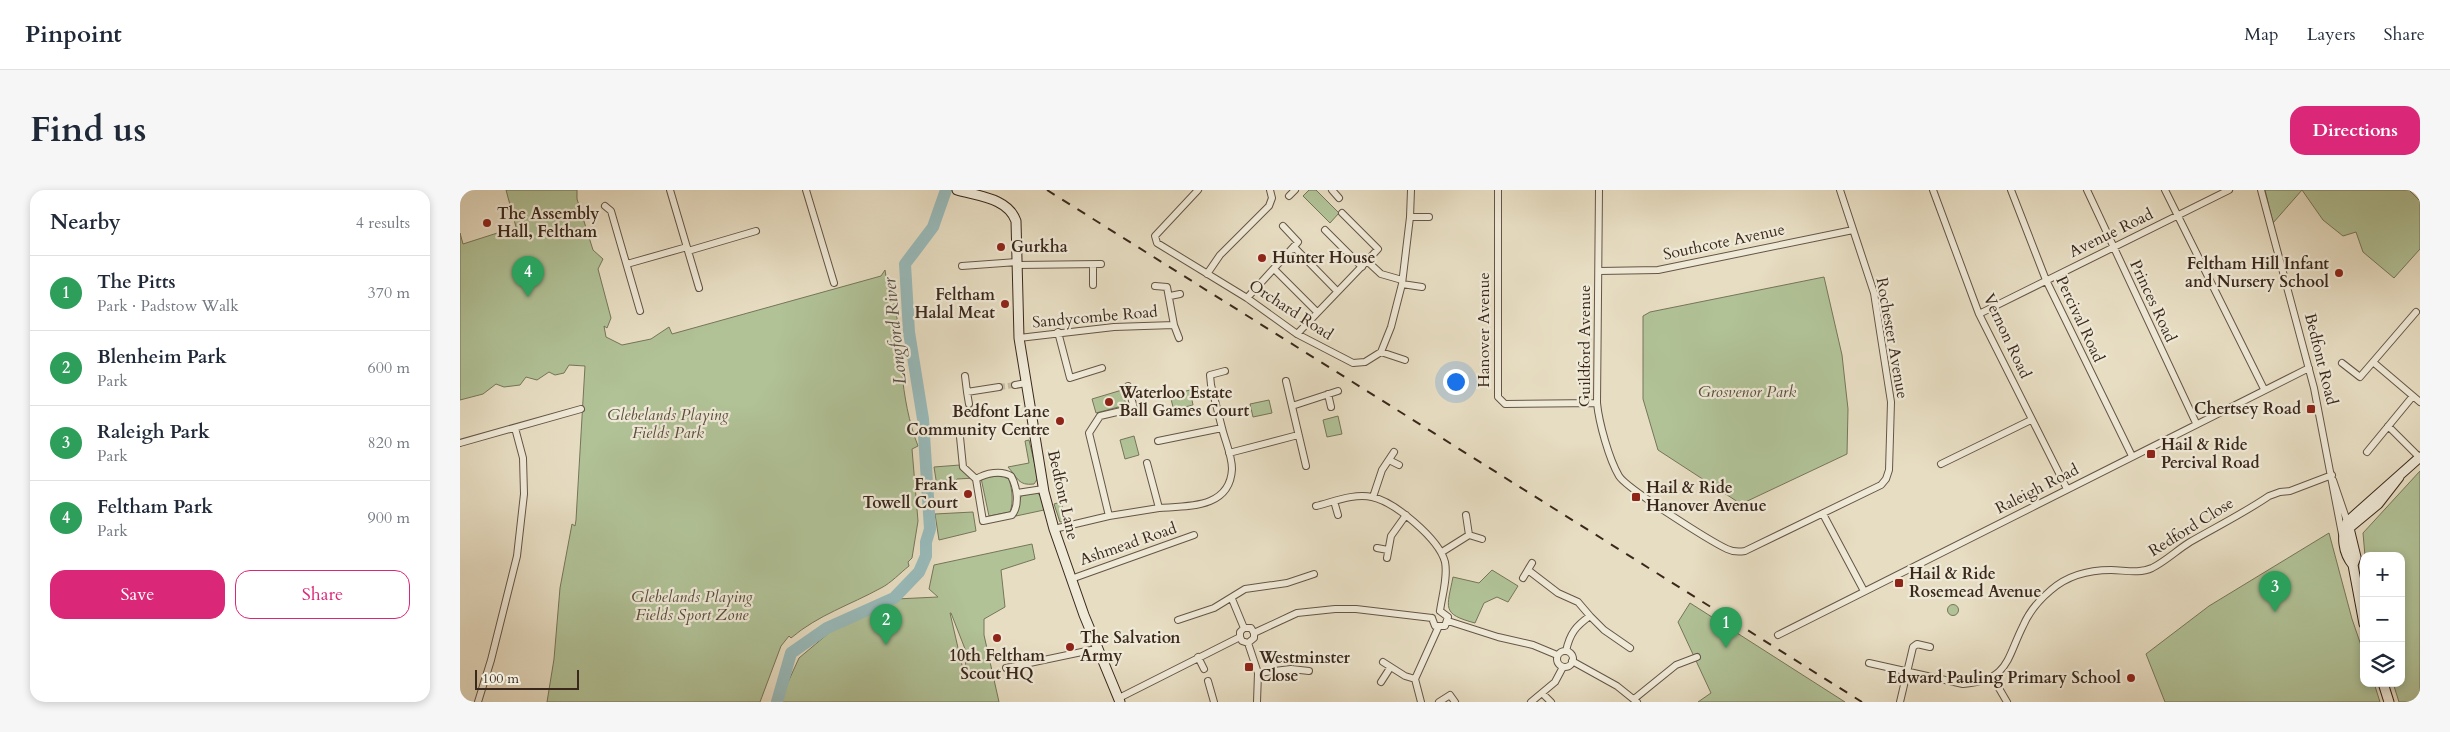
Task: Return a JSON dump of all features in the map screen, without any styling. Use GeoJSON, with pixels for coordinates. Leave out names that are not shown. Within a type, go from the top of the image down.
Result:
{"type":"FeatureCollection","features":[{"type":"Feature","properties":{"kind":"main road","name":"Bedfont Lane"},"geometry":{"type":"LineString","coordinates":[[957,190],[1008,207],[1014,215],[1016,224],[1019,338],[1043,489],[1054,529],[1096,649],[1119,700]]}},
{"type":"Feature","properties":{"kind":"main road"},"geometry":{"type":"LineString","coordinates":[[2345,527],[2378,504],[2400,477],[2420,457]]}},
{"type":"Feature","properties":{"kind":"main road","name":"Bedfont Road"},"geometry":{"type":"LineString","coordinates":[[2345,527],[2356,556],[2353,565],[2360,603]]}},
{"type":"Feature","properties":{"kind":"main road"},"geometry":{"type":"LineString","coordinates":[[2384,687],[2389,702]]}},
{"type":"Feature","properties":{"kind":"street"},"geometry":{"type":"LineString","coordinates":[[670,190],[699,288]]}},
{"type":"Feature","properties":{"kind":"street"},"geometry":{"type":"LineString","coordinates":[[806,190],[834,283]]}},
{"type":"Feature","properties":{"kind":"street","name":"Orchard Road"},"geometry":{"type":"LineString","coordinates":[[1198,190],[1155,236],[1160,246],[1247,298],[1297,334],[1352,363],[1365,362],[1381,352]]}},
{"type":"Feature","properties":{"kind":"street"},"geometry":{"type":"LineString","coordinates":[[1207,274],[1220,255],[1269,206],[1272,198],[1270,190]]}},
{"type":"Feature","properties":{"kind":"street"},"geometry":{"type":"LineString","coordinates":[[1289,196],[1295,190]]}},
{"type":"Feature","properties":{"kind":"street"},"geometry":{"type":"LineString","coordinates":[[1332,190],[1339,198]]}},
{"type":"Feature","properties":{"kind":"street"},"geometry":{"type":"LineString","coordinates":[[1406,360],[1381,352],[1391,327],[1402,282],[1410,217],[1410,190]]}},
{"type":"Feature","properties":{"kind":"street","name":"Hanover Avenue"},"geometry":{"type":"LineString","coordinates":[[1498,190],[1498,397],[1505,404],[1597,403]]}},
{"type":"Feature","properties":{"kind":"street","name":"Guildford Avenue"},"geometry":{"type":"LineString","coordinates":[[1599,190],[1597,403],[1599,422],[1618,476],[1625,484],[1727,549],[1738,552]]}},
{"type":"Feature","properties":{"kind":"street","name":"Rochester Avenue"},"geometry":{"type":"LineString","coordinates":[[1738,552],[1745,552],[1881,485],[1886,479],[1889,470],[1891,402],[1874,293],[1840,190]]}},
{"type":"Feature","properties":{"kind":"street","name":"Vernon Road"},"geometry":{"type":"LineString","coordinates":[[1933,190],[1979,314],[2067,489]]}},
{"type":"Feature","properties":{"kind":"street","name":"Percival Road"},"geometry":{"type":"LineString","coordinates":[[2011,190],[2046,280],[2132,456]]}},
{"type":"Feature","properties":{"kind":"street","name":"Princes Road"},"geometry":{"type":"LineString","coordinates":[[2087,190],[2112,248],[2196,423]]}},
{"type":"Feature","properties":{"kind":"street"},"geometry":{"type":"LineString","coordinates":[[2166,190],[2264,389]]}},
{"type":"Feature","properties":{"kind":"street","name":"Avenue Road"},"geometry":{"type":"LineString","coordinates":[[1979,314],[2229,190]]}},
{"type":"Feature","properties":{"kind":"street","name":"Bedfont Road"},"geometry":{"type":"LineString","coordinates":[[2260,190],[2308,368],[2345,527]]}},
{"type":"Feature","properties":{"kind":"street"},"geometry":{"type":"LineString","coordinates":[[605,206],[611,211],[623,258],[627,264],[640,311]]}},
{"type":"Feature","properties":{"kind":"street"},"geometry":{"type":"LineString","coordinates":[[1297,334],[1378,248],[1342,213]]}},
{"type":"Feature","properties":{"kind":"street"},"geometry":{"type":"LineString","coordinates":[[1410,217],[1429,217]]}},
{"type":"Feature","properties":{"kind":"street"},"geometry":{"type":"LineString","coordinates":[[1247,298],[1275,270],[1298,242],[1283,226]]}},
{"type":"Feature","properties":{"kind":"street"},"geometry":{"type":"LineString","coordinates":[[1326,230],[1362,266]]}},
{"type":"Feature","properties":{"kind":"street","name":"Southcote Avenue"},"geometry":{"type":"LineString","coordinates":[[1599,271],[1658,270],[1853,230]]}},
{"type":"Feature","properties":{"kind":"street"},"geometry":{"type":"LineString","coordinates":[[627,264],[756,231]]}},
{"type":"Feature","properties":{"kind":"street"},"geometry":{"type":"LineString","coordinates":[[1295,248],[1338,291]]}},
{"type":"Feature","properties":{"kind":"street"},"geometry":{"type":"LineString","coordinates":[[1367,261],[1380,274],[1422,287]]}},
{"type":"Feature","properties":{"kind":"street"},"geometry":{"type":"LineString","coordinates":[[962,266],[1101,264]]}},
{"type":"Feature","properties":{"kind":"street"},"geometry":{"type":"LineString","coordinates":[[1093,265],[1094,285]]}},
{"type":"Feature","properties":{"kind":"street"},"geometry":{"type":"LineString","coordinates":[[1275,270],[1317,312]]}},
{"type":"Feature","properties":{"kind":"street","name":"Sandycombe Road"},"geometry":{"type":"LineString","coordinates":[[1155,286],[1168,287],[1174,325],[1180,338]]}},
{"type":"Feature","properties":{"kind":"street","name":"Sandycombe Road"},"geometry":{"type":"LineString","coordinates":[[1170,296],[1180,294]]}},
{"type":"Feature","properties":{"kind":"street"},"geometry":{"type":"LineString","coordinates":[[2342,363],[2360,377],[2416,312]]}},
{"type":"Feature","properties":{"kind":"street","name":"Sandycombe Road"},"geometry":{"type":"LineString","coordinates":[[1019,338],[1058,332],[1174,325]]}},
{"type":"Feature","properties":{"kind":"street"},"geometry":{"type":"LineString","coordinates":[[1058,332],[1070,378],[1102,368]]}},
{"type":"Feature","properties":{"kind":"street"},"geometry":{"type":"LineString","coordinates":[[2373,362],[2420,402]]}},
{"type":"Feature","properties":{"kind":"street","name":"Raleigh Road"},"geometry":{"type":"LineString","coordinates":[[1778,635],[2308,368]]}},
{"type":"Feature","properties":{"kind":"street"},"geometry":{"type":"LineString","coordinates":[[1054,529],[1109,516],[1159,508],[1203,504],[1212,501],[1224,491],[1232,471],[1210,376],[1225,371]]}},
{"type":"Feature","properties":{"kind":"street"},"geometry":{"type":"LineString","coordinates":[[965,376],[969,404]]}},
{"type":"Feature","properties":{"kind":"street"},"geometry":{"type":"LineString","coordinates":[[1286,381],[1306,466]]}},
{"type":"Feature","properties":{"kind":"street"},"geometry":{"type":"LineString","coordinates":[[1015,385],[1026,383]]}},
{"type":"Feature","properties":{"kind":"street"},"geometry":{"type":"LineString","coordinates":[[1109,516],[1089,433],[1100,416],[1134,408],[1128,386]]}},
{"type":"Feature","properties":{"kind":"street"},"geometry":{"type":"LineString","coordinates":[[967,392],[999,387]]}},
{"type":"Feature","properties":{"kind":"street"},"geometry":{"type":"LineString","coordinates":[[1292,406],[1338,391]]}},
{"type":"Feature","properties":{"kind":"street"},"geometry":{"type":"LineString","coordinates":[[1328,394],[1331,407]]}},
{"type":"Feature","properties":{"kind":"street"},"geometry":{"type":"LineString","coordinates":[[2366,452],[2413,396]]}},
{"type":"Feature","properties":{"kind":"street"},"geometry":{"type":"LineString","coordinates":[[460,444],[581,409]]}},
{"type":"Feature","properties":{"kind":"street"},"geometry":{"type":"LineString","coordinates":[[1941,464],[2031,420]]}},
{"type":"Feature","properties":{"kind":"street"},"geometry":{"type":"LineString","coordinates":[[2388,426],[2420,457]]}},
{"type":"Feature","properties":{"kind":"street"},"geometry":{"type":"LineString","coordinates":[[478,702],[491,660],[518,549],[524,485],[523,458],[516,428]]}},
{"type":"Feature","properties":{"kind":"street"},"geometry":{"type":"LineString","coordinates":[[1158,441],[1222,428]]}},
{"type":"Feature","properties":{"kind":"street"},"geometry":{"type":"LineString","coordinates":[[1229,453],[1298,435]]}},
{"type":"Feature","properties":{"kind":"street"},"geometry":{"type":"LineString","coordinates":[[960,437],[963,467],[976,478],[983,522],[1012,515],[1017,505],[1012,478],[1008,474],[995,473],[976,478]]}},
{"type":"Feature","properties":{"kind":"street"},"geometry":{"type":"LineString","coordinates":[[1373,497],[1382,470],[1394,452]]}},
{"type":"Feature","properties":{"kind":"street"},"geometry":{"type":"LineString","coordinates":[[1390,460],[1399,465]]}},
{"type":"Feature","properties":{"kind":"street"},"geometry":{"type":"LineString","coordinates":[[1147,463],[1159,508]]}},
{"type":"Feature","properties":{"kind":"street","name":"Redford Close"},"geometry":{"type":"LineString","coordinates":[[1993,678],[2009,661],[2022,627],[2031,611],[2050,590],[2062,582],[2086,573],[2111,570],[2142,571],[2152,568],[2268,496],[2332,477]]}},
{"type":"Feature","properties":{"kind":"street"},"geometry":{"type":"LineString","coordinates":[[1016,493],[1043,489]]}},
{"type":"Feature","properties":{"kind":"street"},"geometry":{"type":"LineString","coordinates":[[1316,506],[1355,497],[1373,497],[1406,516],[1436,543],[1442,552],[1446,572],[1440,611]]}},
{"type":"Feature","properties":{"kind":"street"},"geometry":{"type":"LineString","coordinates":[[1334,502],[1338,515]]}},
{"type":"Feature","properties":{"kind":"street"},"geometry":{"type":"LineString","coordinates":[[1823,514],[1864,592]]}},
{"type":"Feature","properties":{"kind":"street"},"geometry":{"type":"LineString","coordinates":[[1466,515],[1470,535]]}},
{"type":"Feature","properties":{"kind":"street"},"geometry":{"type":"LineString","coordinates":[[1377,548],[1387,554],[1391,536],[1406,516]]}},
{"type":"Feature","properties":{"kind":"street","name":"Ashmead Road"},"geometry":{"type":"LineString","coordinates":[[1071,579],[1194,535]]}},
{"type":"Feature","properties":{"kind":"street"},"geometry":{"type":"LineString","coordinates":[[1442,552],[1470,535],[1482,539]]}},
{"type":"Feature","properties":{"kind":"street"},"geometry":{"type":"LineString","coordinates":[[1523,578],[1532,563]]}},
{"type":"Feature","properties":{"kind":"street"},"geometry":{"type":"LineString","coordinates":[[1528,570],[1558,593],[1578,602],[1604,630],[1630,648]]}},
{"type":"Feature","properties":{"kind":"street"},"geometry":{"type":"LineString","coordinates":[[1178,620],[1214,608],[1232,599],[1245,588],[1287,583],[1314,574]]}},
{"type":"Feature","properties":{"kind":"street"},"geometry":{"type":"LineString","coordinates":[[1232,599],[1244,628]]}},
{"type":"Feature","properties":{"kind":"street"},"geometry":{"type":"LineString","coordinates":[[1254,633],[1297,613],[1335,609],[1356,609],[1432,618]]}},
{"type":"Feature","properties":{"kind":"street"},"geometry":{"type":"LineString","coordinates":[[1438,628],[1432,623],[1432,618],[1435,613],[1440,611]]}},
{"type":"Feature","properties":{"kind":"street"},"geometry":{"type":"LineString","coordinates":[[1440,611],[1445,613],[1448,621]]}},
{"type":"Feature","properties":{"kind":"street"},"geometry":{"type":"LineString","coordinates":[[1448,621],[1498,637],[1533,645],[1557,655],[1566,651],[1575,627],[1590,616]]}},
{"type":"Feature","properties":{"kind":"street"},"geometry":{"type":"LineString","coordinates":[[1421,702],[1415,679],[1438,628],[1445,626],[1448,621]]}},
{"type":"Feature","properties":{"kind":"street"},"geometry":{"type":"LineString","coordinates":[[1244,628],[1251,628],[1254,633],[1254,638],[1248,643],[1240,638],[1240,632],[1244,628]]}},
{"type":"Feature","properties":{"kind":"street"},"geometry":{"type":"LineString","coordinates":[[1620,641],[1625,634]]}},
{"type":"Feature","properties":{"kind":"street"},"geometry":{"type":"LineString","coordinates":[[1119,700],[1198,656],[1240,638]]}},
{"type":"Feature","properties":{"kind":"street"},"geometry":{"type":"LineString","coordinates":[[1248,643],[1258,673],[1257,702]]}},
{"type":"Feature","properties":{"kind":"street"},"geometry":{"type":"LineString","coordinates":[[1900,702],[1913,647],[1917,644],[1930,647]]}},
{"type":"Feature","properties":{"kind":"street"},"geometry":{"type":"LineString","coordinates":[[1006,668],[1096,649]]}},
{"type":"Feature","properties":{"kind":"street"},"geometry":{"type":"LineString","coordinates":[[1563,667],[1569,666],[1572,661],[1571,654],[1566,651]]}},
{"type":"Feature","properties":{"kind":"street"},"geometry":{"type":"LineString","coordinates":[[1557,655],[1557,661],[1563,667]]}},
{"type":"Feature","properties":{"kind":"street"},"geometry":{"type":"LineString","coordinates":[[1198,656],[1204,669]]}},
{"type":"Feature","properties":{"kind":"street"},"geometry":{"type":"LineString","coordinates":[[1572,661],[1617,686],[1636,701],[1676,665],[1697,657]]}},
{"type":"Feature","properties":{"kind":"street"},"geometry":{"type":"LineString","coordinates":[[1383,662],[1390,668],[1415,679]]}},
{"type":"Feature","properties":{"kind":"street"},"geometry":{"type":"LineString","coordinates":[[1869,663],[1963,684],[1993,678],[2007,702]]}},
{"type":"Feature","properties":{"kind":"street"},"geometry":{"type":"LineString","coordinates":[[1531,702],[1543,694],[1555,682],[1563,667]]}},
{"type":"Feature","properties":{"kind":"street"},"geometry":{"type":"LineString","coordinates":[[1381,682],[1390,668]]}},
{"type":"Feature","properties":{"kind":"street"},"geometry":{"type":"LineString","coordinates":[[1258,673],[1291,669],[1309,671]]}},
{"type":"Feature","properties":{"kind":"street"},"geometry":{"type":"LineString","coordinates":[[1208,681],[1214,702]]}},
{"type":"Feature","properties":{"kind":"street"},"geometry":{"type":"LineString","coordinates":[[1439,702],[1452,694],[1455,702]]}},
{"type":"Feature","properties":{"kind":"street"},"geometry":{"type":"LineString","coordinates":[[1543,694],[1551,702]]}},
{"type":"Feature","properties":{"kind":"green space"},"geometry":{"type":"Polygon","coordinates":[[[506,190],[577,190],[577,199],[593,250],[603,259],[598,269],[611,318],[607,328],[604,326],[606,337],[622,345],[651,339],[669,327],[672,334],[881,276],[885,270],[889,296],[894,291],[907,409],[918,446],[912,449],[918,521],[912,558],[908,562],[909,566],[885,586],[812,623],[791,638],[789,636],[781,646],[760,702],[547,702],[554,659],[560,588],[572,524],[575,526],[576,520],[585,366],[569,365],[564,373],[555,375],[549,372],[537,380],[526,377],[520,385],[504,387],[496,384],[483,394],[460,400],[460,233],[463,244],[516,227],[506,190]]]}},
{"type":"Feature","properties":{"kind":"green space"},"geometry":{"type":"Polygon","coordinates":[[[1309,190],[1316,190],[1339,213],[1330,223],[1303,196],[1309,190]]]}},
{"type":"Feature","properties":{"kind":"green space"},"geometry":{"type":"Polygon","coordinates":[[[2265,190],[2302,190],[2273,223],[2265,190]]]}},
{"type":"Feature","properties":{"kind":"green space"},"geometry":{"type":"Polygon","coordinates":[[[2302,190],[2409,190],[2420,201],[2420,249],[2394,278],[2363,252],[2356,232],[2343,236],[2323,220],[2302,190]]]}},
{"type":"Feature","properties":{"kind":"green space","name":"Grosvenor Park"},"geometry":{"type":"Polygon","coordinates":[[[1824,277],[1842,355],[1848,409],[1847,454],[1741,504],[1658,450],[1643,399],[1643,316],[1650,312],[1824,277]]]}},
{"type":"Feature","properties":{"kind":"green space","name":"Waterloo Estate Ball Games Court"},"geometry":{"type":"Polygon","coordinates":[[[1122,390],[1126,405],[1096,413],[1092,399],[1122,390]]]}},
{"type":"Feature","properties":{"kind":"green space"},"geometry":{"type":"Polygon","coordinates":[[[1190,390],[1193,405],[1176,409],[1173,407],[1170,395],[1190,390]]]}},
{"type":"Feature","properties":{"kind":"green space"},"geometry":{"type":"Polygon","coordinates":[[[1269,400],[1272,413],[1253,417],[1250,404],[1269,400]]]}},
{"type":"Feature","properties":{"kind":"green space"},"geometry":{"type":"Polygon","coordinates":[[[1338,416],[1342,434],[1327,437],[1323,420],[1338,416]]]}},
{"type":"Feature","properties":{"kind":"green space"},"geometry":{"type":"Polygon","coordinates":[[[1134,436],[1139,455],[1125,459],[1120,440],[1134,436]]]}},
{"type":"Feature","properties":{"kind":"green space"},"geometry":{"type":"Polygon","coordinates":[[[1029,440],[1038,478],[1034,484],[1021,482],[1008,467],[1029,463],[1025,441],[1029,440]]]}},
{"type":"Feature","properties":{"kind":"green space"},"geometry":{"type":"Polygon","coordinates":[[[960,465],[975,478],[957,479],[953,484],[937,486],[934,467],[960,465]]]}},
{"type":"Feature","properties":{"kind":"green space"},"geometry":{"type":"Polygon","coordinates":[[[2420,471],[2420,702],[2399,702],[2394,687],[2405,687],[2405,552],[2365,552],[2363,533],[2420,471]]]}},
{"type":"Feature","properties":{"kind":"green space"},"geometry":{"type":"Polygon","coordinates":[[[1007,475],[1012,493],[1010,512],[989,516],[981,478],[1007,475]]]}},
{"type":"Feature","properties":{"kind":"green space"},"geometry":{"type":"Polygon","coordinates":[[[1036,492],[1041,496],[1044,510],[1016,516],[1021,496],[1036,492]]]}},
{"type":"Feature","properties":{"kind":"green space"},"geometry":{"type":"Polygon","coordinates":[[[1061,502],[1066,521],[1060,522],[1054,504],[1061,502]]]}},
{"type":"Feature","properties":{"kind":"green space"},"geometry":{"type":"Polygon","coordinates":[[[973,512],[976,531],[939,540],[935,514],[973,512]]]}},
{"type":"Feature","properties":{"kind":"green space"},"geometry":{"type":"Polygon","coordinates":[[[2329,533],[2360,642],[2360,687],[2375,687],[2380,702],[2165,702],[2146,654],[2209,606],[2329,533]]]}},
{"type":"Feature","properties":{"kind":"green space"},"geometry":{"type":"Polygon","coordinates":[[[1032,544],[1035,559],[1001,570],[1005,607],[984,619],[984,635],[999,702],[779,702],[799,658],[830,632],[896,599],[938,597],[929,589],[934,565],[1032,544]],[[950,613],[964,674],[967,654],[951,613],[950,613]]]}},
{"type":"Feature","properties":{"kind":"green space"},"geometry":{"type":"Polygon","coordinates":[[[1492,570],[1518,586],[1508,602],[1497,597],[1484,603],[1475,623],[1464,620],[1452,613],[1448,603],[1453,577],[1479,583],[1492,570]]]}},
{"type":"Feature","properties":{"kind":"green space"},"geometry":{"type":"Polygon","coordinates":[[[1690,603],[1845,702],[1698,702],[1711,693],[1678,622],[1690,603]]]}},
{"type":"Feature","properties":{"kind":"green space"},"geometry":{"type":"Polygon","coordinates":[[[1953,604],[1959,610],[1953,616],[1947,610],[1953,604]]]}},
{"type":"Feature","properties":{"kind":"waterway","name":"Longford River"},"geometry":{"type":"LineString","coordinates":[[777,702],[791,653],[827,628],[894,598],[919,572],[926,556],[926,542],[930,529],[923,419],[909,332],[905,264],[933,227],[946,190]]}},
{"type":"Feature","properties":{"kind":"tunnel"},"geometry":{"type":"LineString","coordinates":[[999,387],[1015,385]]}},
{"type":"Feature","properties":{"kind":"railway"},"geometry":{"type":"LineString","coordinates":[[1047,190],[1862,702]]}},
{"type":"Feature","properties":{"kind":"place","name":"The Assembly Hall, Feltham"},"geometry":{"type":"Point","coordinates":[487,223]}},
{"type":"Feature","properties":{"kind":"place","name":"Gurkha"},"geometry":{"type":"Point","coordinates":[1001,247]}},
{"type":"Feature","properties":{"kind":"place","name":"Hunter House"},"geometry":{"type":"Point","coordinates":[1262,258]}},
{"type":"Feature","properties":{"kind":"place","name":"Feltham Hill Infant and Nursery School"},"geometry":{"type":"Point","coordinates":[2339,273]}},
{"type":"Feature","properties":{"kind":"place","name":"Feltham Park"},"geometry":{"type":"Point","coordinates":[528,297]}},
{"type":"Feature","properties":{"kind":"place","name":"Feltham Halal Meat"},"geometry":{"type":"Point","coordinates":[1005,304]}},
{"type":"Feature","properties":{"kind":"place","name":"Waterloo Estate Ball Games Court"},"geometry":{"type":"Point","coordinates":[1109,402]}},
{"type":"Feature","properties":{"kind":"place","name":"Chertsey Road"},"geometry":{"type":"Point","coordinates":[2311,409]}},
{"type":"Feature","properties":{"kind":"place","name":"Bedfont Lane Community Centre"},"geometry":{"type":"Point","coordinates":[1060,421]}},
{"type":"Feature","properties":{"kind":"place","name":"Hail & Ride Percival Road"},"geometry":{"type":"Point","coordinates":[2151,454]}},
{"type":"Feature","properties":{"kind":"place","name":"Frank Towell Court"},"geometry":{"type":"Point","coordinates":[968,494]}},
{"type":"Feature","properties":{"kind":"place","name":"Hail & Ride Hanover Avenue"},"geometry":{"type":"Point","coordinates":[1636,497]}},
{"type":"Feature","properties":{"kind":"place","name":"Hail & Ride Rosemead Avenue"},"geometry":{"type":"Point","coordinates":[1899,583]}},
{"type":"Feature","properties":{"kind":"place","name":"Raleigh Park"},"geometry":{"type":"Point","coordinates":[2275,612]}},
{"type":"Feature","properties":{"kind":"place","name":"10th Feltham Scout HQ"},"geometry":{"type":"Point","coordinates":[997,638]}},
{"type":"Feature","properties":{"kind":"place","name":"Blenheim Park"},"geometry":{"type":"Point","coordinates":[886,645]}},
{"type":"Feature","properties":{"kind":"place","name":"The Salvation Army"},"geometry":{"type":"Point","coordinates":[1070,647]}},
{"type":"Feature","properties":{"kind":"place","name":"The Pitts"},"geometry":{"type":"Point","coordinates":[1726,648]}},
{"type":"Feature","properties":{"kind":"place","name":"Westminster Close"},"geometry":{"type":"Point","coordinates":[1249,667]}},
{"type":"Feature","properties":{"kind":"place","name":"Edward Pauling Primary School"},"geometry":{"type":"Point","coordinates":[2131,678]}},
{"type":"Feature","properties":{"kind":"park label","name":"Glebelands Playing Fields Park"},"geometry":{"type":"Point","coordinates":[668,424]}},
{"type":"Feature","properties":{"kind":"park label","name":"Glebelands Playing Fields Sport Zone"},"geometry":{"type":"Point","coordinates":[692,606]}}]}
